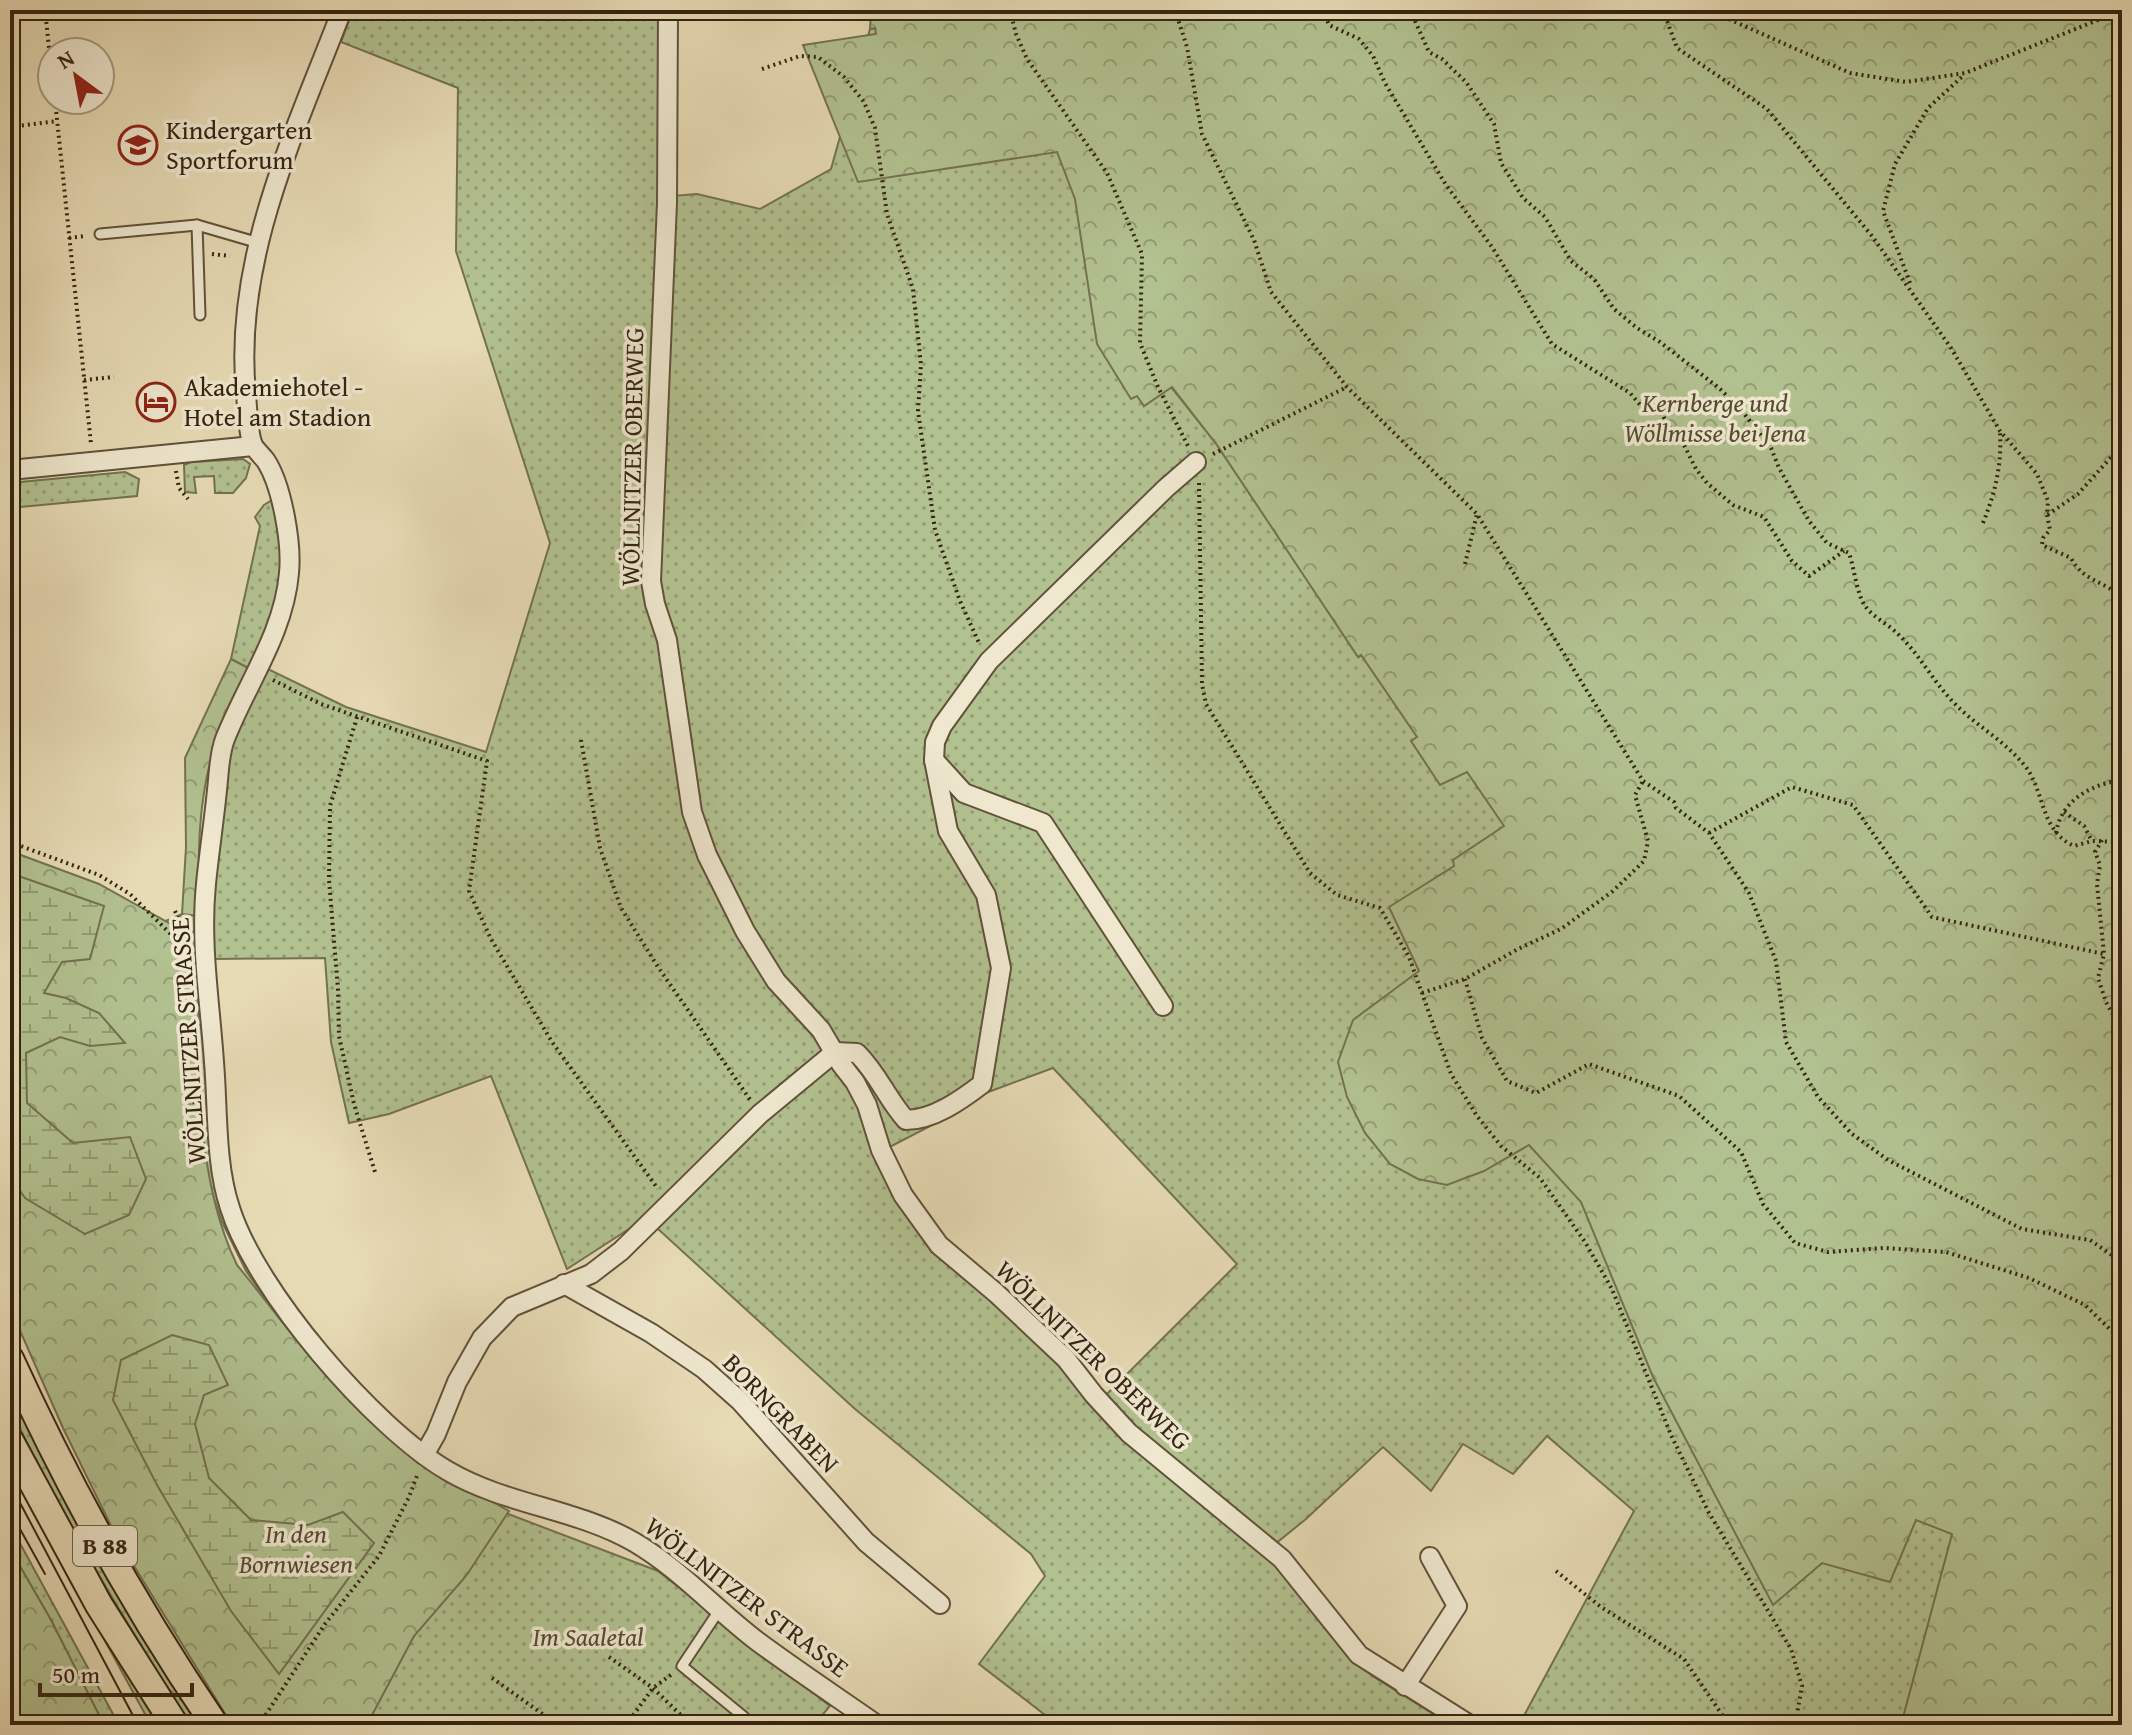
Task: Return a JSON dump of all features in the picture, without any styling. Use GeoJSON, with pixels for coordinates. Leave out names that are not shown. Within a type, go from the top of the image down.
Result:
{"type":"FeatureCollection","features":[{"type":"Feature","properties":{"kind":"main road","name":"B 88"},"geometry":{"type":"LineString","coordinates":[[10,1359],[85,1511],[183,1678],[215,1725]]}},
{"type":"Feature","properties":{"kind":"main road","name":"B 88"},"geometry":{"type":"LineString","coordinates":[[10,1441],[99,1605],[175,1725]]}},
{"type":"Feature","properties":{"kind":"street","name":"WÖLLNITZER STRASSE"},"geometry":{"type":"LineString","coordinates":[[342,10],[268,204],[245,303],[245,389],[253,446],[268,462],[287,521],[290,547],[289,577],[278,624],[223,744],[206,890],[204,943],[222,1164],[229,1206],[247,1250],[278,1299],[317,1349],[424,1455],[453,1474],[514,1499],[611,1530],[667,1564],[754,1639],[877,1725]]}},
{"type":"Feature","properties":{"kind":"street","name":"WÖLLNITZER OBERWEG"},"geometry":{"type":"LineString","coordinates":[[668,10],[667,203],[651,581],[667,640],[692,812],[707,855],[745,931],[776,981],[821,1030],[867,1105],[881,1150],[903,1195],[939,1245],[1066,1359],[1129,1433],[1282,1559],[1359,1655],[1470,1725]]}},
{"type":"Feature","properties":{"kind":"street"},"geometry":{"type":"LineString","coordinates":[[10,470],[253,446]]}},
{"type":"Feature","properties":{"kind":"street"},"geometry":{"type":"LineString","coordinates":[[424,1455],[457,1382],[482,1338],[512,1307],[591,1274],[621,1251],[760,1114],[835,1052],[857,1053],[871,1066],[906,1120],[917,1120],[961,1100],[982,1084],[1001,968],[986,895],[948,831],[934,760],[935,742],[942,726],[989,661],[1196,462]]}},
{"type":"Feature","properties":{"kind":"street"},"geometry":{"type":"LineString","coordinates":[[934,760],[964,793],[1043,823],[1163,1006]]}},
{"type":"Feature","properties":{"kind":"street","name":"BORNGRABEN"},"geometry":{"type":"LineString","coordinates":[[564,1284],[651,1333],[704,1369],[740,1401],[866,1542],[940,1604]]}},
{"type":"Feature","properties":{"kind":"street"},"geometry":{"type":"LineString","coordinates":[[1405,1686],[1457,1606],[1430,1557]]}},
{"type":"Feature","properties":{"kind":"lane"},"geometry":{"type":"LineString","coordinates":[[100,234],[197,225],[259,243]]}},
{"type":"Feature","properties":{"kind":"lane"},"geometry":{"type":"LineString","coordinates":[[197,225],[200,315]]}},
{"type":"Feature","properties":{"kind":"lane"},"geometry":{"type":"LineString","coordinates":[[720,1609],[682,1666],[744,1717]]}},
{"type":"Feature","properties":{"kind":"path"},"geometry":{"type":"LineString","coordinates":[[45,10],[48,36]]}},
{"type":"Feature","properties":{"kind":"path"},"geometry":{"type":"LineString","coordinates":[[1010,10],[1027,59],[1107,173],[1142,254],[1140,343],[1158,387],[1196,462],[1202,684],[1206,704],[1310,873],[1337,895],[1380,908],[1409,957],[1451,1074],[1477,1116],[1501,1146],[1540,1178],[1585,1242],[1612,1289],[1671,1435],[1709,1513],[1791,1649],[1802,1686],[1795,1725]]}},
{"type":"Feature","properties":{"kind":"path"},"geometry":{"type":"LineString","coordinates":[[1175,10],[1187,47],[1202,134],[1254,240],[1271,292],[1347,387],[1477,514],[1643,781],[1674,802],[1676,808],[1709,833],[1749,893],[1776,961],[1786,1042],[1818,1097],[1852,1134],[1888,1160],[2022,1229],[2090,1240],[2122,1262]]}},
{"type":"Feature","properties":{"kind":"path"},"geometry":{"type":"LineString","coordinates":[[1323,10],[1329,25],[1359,39],[1373,56],[1385,83],[1446,185],[1492,247],[1552,344],[1630,393],[1642,407],[1662,414],[1669,427],[1678,433],[1696,469],[1707,483],[1733,505],[1764,517],[1792,561],[1809,576],[1844,551]]}},
{"type":"Feature","properties":{"kind":"path"},"geometry":{"type":"LineString","coordinates":[[1410,10],[1429,52],[1442,59],[1466,82],[1494,124],[1501,163],[1523,198],[1545,217],[1571,261],[1594,279],[1614,309],[1719,388],[1742,411],[1771,448],[1809,521],[1827,543],[1849,553],[1864,605],[1906,643],[1957,706],[2007,745],[2033,778],[2043,811],[2056,833],[2074,846],[2102,840],[2122,842]]}},
{"type":"Feature","properties":{"kind":"path"},"geometry":{"type":"LineString","coordinates":[[2110,10],[2098,20],[1965,73],[1906,82],[1850,73],[1722,16],[1663,10],[1677,48],[1767,109],[1913,291],[2000,431],[2037,474],[2048,501],[2050,530],[2043,538],[2042,545],[2071,558],[2077,570],[2089,580],[2122,599]]}},
{"type":"Feature","properties":{"kind":"path"},"geometry":{"type":"LineString","coordinates":[[762,69],[800,56],[818,57],[844,77],[864,102],[875,128],[887,214],[913,289],[921,365],[918,411],[935,530],[960,601],[989,661]]}},
{"type":"Feature","properties":{"kind":"path"},"geometry":{"type":"LineString","coordinates":[[1913,291],[1883,211],[1895,164],[1928,108],[1965,73]]}},
{"type":"Feature","properties":{"kind":"path"},"geometry":{"type":"LineString","coordinates":[[57,116],[93,461]]}},
{"type":"Feature","properties":{"kind":"path"},"geometry":{"type":"LineString","coordinates":[[10,127],[57,121]]}},
{"type":"Feature","properties":{"kind":"path"},"geometry":{"type":"LineString","coordinates":[[84,380],[114,377]]}},
{"type":"Feature","properties":{"kind":"path"},"geometry":{"type":"LineString","coordinates":[[1196,462],[1347,387]]}},
{"type":"Feature","properties":{"kind":"path"},"geometry":{"type":"LineString","coordinates":[[1983,523],[1995,493],[2001,451],[2000,431]]}},
{"type":"Feature","properties":{"kind":"path"},"geometry":{"type":"LineString","coordinates":[[2047,515],[2078,494],[2122,445]]}},
{"type":"Feature","properties":{"kind":"path"},"geometry":{"type":"LineString","coordinates":[[176,464],[179,488],[188,499]]}},
{"type":"Feature","properties":{"kind":"path"},"geometry":{"type":"LineString","coordinates":[[1465,564],[1477,514]]}},
{"type":"Feature","properties":{"kind":"path"},"geometry":{"type":"LineString","coordinates":[[256,673],[321,704],[487,761],[469,891],[491,939],[552,1042],[634,1158],[671,1203]]}},
{"type":"Feature","properties":{"kind":"path"},"geometry":{"type":"LineString","coordinates":[[357,717],[330,806],[329,880],[339,1036],[354,1104],[375,1172]]}},
{"type":"Feature","properties":{"kind":"path"},"geometry":{"type":"LineString","coordinates":[[581,740],[600,848],[621,908],[760,1114]]}},
{"type":"Feature","properties":{"kind":"path"},"geometry":{"type":"LineString","coordinates":[[2056,833],[2058,818],[2071,802],[2104,782],[2122,780]]}},
{"type":"Feature","properties":{"kind":"path"},"geometry":{"type":"LineString","coordinates":[[1422,993],[1465,979],[1561,929],[1613,891],[1644,861],[1648,841],[1635,795],[1643,781]]}},
{"type":"Feature","properties":{"kind":"path"},"geometry":{"type":"LineString","coordinates":[[1709,833],[1792,787],[1853,805],[1932,917],[2104,954]]}},
{"type":"Feature","properties":{"kind":"path"},"geometry":{"type":"LineString","coordinates":[[2063,811],[2084,826],[2092,841]]}},
{"type":"Feature","properties":{"kind":"path"},"geometry":{"type":"LineString","coordinates":[[2102,840],[2095,852],[2100,865],[2097,884],[2104,954],[2098,978],[2106,1002],[2122,1031]]}},
{"type":"Feature","properties":{"kind":"path"},"geometry":{"type":"LineString","coordinates":[[10,842],[99,875],[130,894],[156,919]]}},
{"type":"Feature","properties":{"kind":"path"},"geometry":{"type":"LineString","coordinates":[[175,911],[183,925],[186,949]]}},
{"type":"Feature","properties":{"kind":"path"},"geometry":{"type":"LineString","coordinates":[[1465,979],[1482,1038],[1507,1081],[1536,1093],[1589,1064],[1679,1096],[1741,1152],[1763,1204],[1795,1243],[1828,1252],[1883,1248],[1946,1252],[2029,1278],[2085,1305],[2122,1341]]}},
{"type":"Feature","properties":{"kind":"path"},"geometry":{"type":"LineString","coordinates":[[259,1725],[325,1624],[379,1556],[409,1497],[424,1455]]}},
{"type":"Feature","properties":{"kind":"path"},"geometry":{"type":"LineString","coordinates":[[1556,1571],[1601,1607],[1684,1659],[1729,1725]]}},
{"type":"Feature","properties":{"kind":"path"},"geometry":{"type":"LineString","coordinates":[[609,1657],[653,1688],[691,1725]]}},
{"type":"Feature","properties":{"kind":"path"},"geometry":{"type":"LineString","coordinates":[[626,1725],[653,1688],[682,1666]]}},
{"type":"Feature","properties":{"kind":"path"},"geometry":{"type":"LineString","coordinates":[[492,1678],[558,1725]]}},
{"type":"Feature","properties":{"kind":"green space"},"geometry":{"type":"Polygon","coordinates":[[[353,10],[670,10],[673,196],[697,194],[760,209],[831,169],[870,29],[997,13],[1102,10],[1144,406],[1171,387],[1217,445],[1359,657],[1465,564],[1467,771],[2122,1725],[1519,1725],[1634,1511],[1547,1436],[1513,1474],[1463,1444],[1431,1491],[1383,1447],[1306,1519],[1264,1553],[1296,1588],[1348,1657],[1451,1725],[1058,1725],[979,1664],[1045,1576],[1031,1554],[855,1409],[646,1218],[567,1269],[491,1076],[389,1114],[349,1123],[331,1042],[325,958],[214,959],[213,884],[224,770],[236,730],[266,668],[346,707],[486,752],[550,543],[456,251],[458,88],[341,42],[353,10]],[[1053,1068],[983,1094],[965,1108],[878,1153],[893,1188],[1058,1359],[1093,1408],[1237,1264],[1053,1068]]]}},
{"type":"Feature","properties":{"kind":"green space","name":"Kernberge und Wöllmisse bei Jena"},"geometry":{"type":"Polygon","coordinates":[[[871,10],[2122,10],[2122,1725],[1901,1725],[1952,1534],[1916,1520],[1890,1582],[1822,1563],[1773,1605],[1653,1377],[1581,1202],[1529,1145],[1484,1171],[1447,1185],[1418,1179],[1390,1164],[1365,1133],[1347,1097],[1338,1062],[1353,1020],[1419,971],[1389,907],[1454,866],[1453,860],[1504,826],[1467,772],[1440,785],[1411,741],[1417,737],[1361,655],[1358,657],[1217,445],[1172,387],[1144,406],[1137,396],[1131,399],[1097,344],[1075,199],[1057,152],[858,182],[803,45],[876,34],[875,28],[870,29],[871,10]]]}},
{"type":"Feature","properties":{"kind":"green space"},"geometry":{"type":"Polygon","coordinates":[[[243,459],[250,464],[246,478],[233,493],[215,493],[214,476],[194,477],[196,493],[185,492],[184,465],[243,459]]]}},
{"type":"Feature","properties":{"kind":"green space"},"geometry":{"type":"Polygon","coordinates":[[[125,472],[139,479],[137,496],[10,508],[10,483],[125,472]]]}},
{"type":"Feature","properties":{"kind":"green space"},"geometry":{"type":"Polygon","coordinates":[[[272,500],[279,523],[282,566],[274,607],[250,669],[231,659],[260,526],[255,517],[272,500]]]}},
{"type":"Feature","properties":{"kind":"green space"},"geometry":{"type":"Polygon","coordinates":[[[231,659],[250,669],[220,734],[205,785],[199,850],[199,916],[182,914],[186,847],[185,758],[231,659]]]}},
{"type":"Feature","properties":{"kind":"green space","name":"In den Bornwiesen"},"geometry":{"type":"Polygon","coordinates":[[[10,851],[99,884],[178,928],[199,933],[200,1102],[204,1145],[222,1227],[237,1265],[321,1369],[369,1419],[426,1462],[509,1511],[466,1576],[414,1636],[371,1717],[370,1725],[232,1725],[118,1540],[63,1428],[10,1308],[10,851]]]}},
{"type":"Feature","properties":{"kind":"green space"},"geometry":{"type":"Polygon","coordinates":[[[10,873],[104,906],[90,959],[62,962],[44,993],[66,998],[99,1013],[125,1043],[90,1046],[60,1037],[26,1053],[27,1103],[73,1143],[130,1137],[146,1179],[129,1215],[85,1234],[25,1198],[10,1176],[10,873]]]}},
{"type":"Feature","properties":{"kind":"green space"},"geometry":{"type":"Polygon","coordinates":[[[182,914],[199,916],[221,1194],[373,1430],[299,1347],[246,1271],[222,1222],[205,1172],[163,922],[182,914]]]}},
{"type":"Feature","properties":{"kind":"green space"},"geometry":{"type":"Polygon","coordinates":[[[172,1335],[209,1345],[228,1385],[204,1395],[195,1424],[209,1478],[251,1520],[308,1525],[343,1512],[374,1543],[279,1674],[231,1611],[157,1485],[113,1400],[121,1360],[172,1335]]]}},
{"type":"Feature","properties":{"kind":"green space"},"geometry":{"type":"Polygon","coordinates":[[[10,1379],[201,1725],[189,1725],[69,1526],[10,1409],[10,1379]]]}},
{"type":"Feature","properties":{"kind":"green space"},"geometry":{"type":"Polygon","coordinates":[[[10,1467],[160,1725],[151,1725],[10,1467]]]}},
{"type":"Feature","properties":{"kind":"green space","name":"Im Saaletal"},"geometry":{"type":"Polygon","coordinates":[[[503,1512],[658,1571],[830,1706],[814,1725],[367,1725],[387,1556],[503,1512]]]}},
{"type":"Feature","properties":{"kind":"green space"},"geometry":{"type":"Polygon","coordinates":[[[10,1525],[119,1725],[104,1725],[51,1620],[10,1549],[10,1525]]]}},
{"type":"Feature","properties":{"kind":"green space"},"geometry":{"type":"Polygon","coordinates":[[[10,1549],[51,1620],[104,1725],[10,1725],[10,1549]]]}},
{"type":"Feature","properties":{"kind":"tram line"},"geometry":{"type":"LineString","coordinates":[[10,1484],[138,1725]]}},
{"type":"Feature","properties":{"kind":"tram line"},"geometry":{"type":"LineString","coordinates":[[10,1511],[45,1574]]}},
{"type":"Feature","properties":{"kind":"place","name":"Kindergarten Sportforum"},"geometry":{"type":"Point","coordinates":[138,145]}},
{"type":"Feature","properties":{"kind":"place","name":"Akademiehotel - Hotel am Stadion"},"geometry":{"type":"Point","coordinates":[156,402]}}]}
